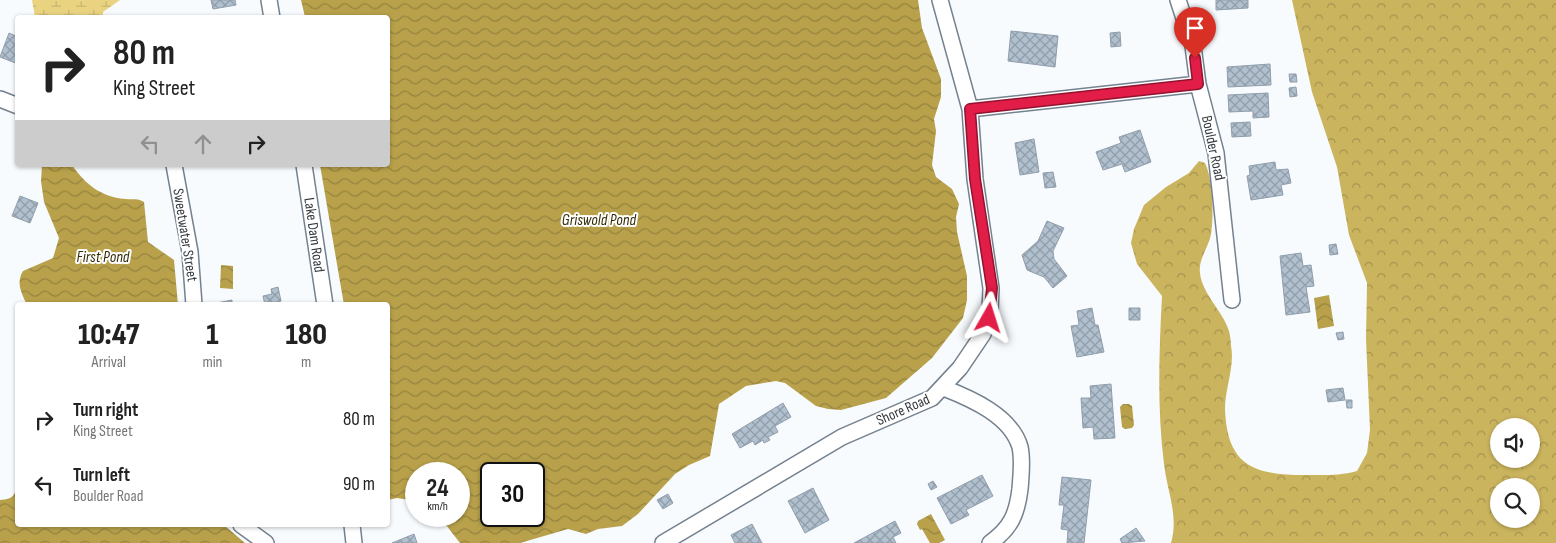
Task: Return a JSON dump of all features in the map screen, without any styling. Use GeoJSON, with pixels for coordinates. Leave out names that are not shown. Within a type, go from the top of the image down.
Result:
{"type":"FeatureCollection","features":[{"type":"Feature","properties":{"kind":"street"},"geometry":{"type":"LineString","coordinates":[[269,0],[272,15]]}},
{"type":"Feature","properties":{"kind":"street","name":"Shore Road"},"geometry":{"type":"LineString","coordinates":[[663,543],[842,437],[928,401],[944,388],[975,349],[987,324],[992,288],[975,179],[970,109],[940,0]]}},
{"type":"Feature","properties":{"kind":"street","name":"Boulder Road"},"geometry":{"type":"LineString","coordinates":[[1178,0],[1193,46],[1198,84],[1213,139],[1220,180],[1232,300]]}},
{"type":"Feature","properties":{"kind":"street"},"geometry":{"type":"LineString","coordinates":[[970,109],[1198,84]]}},
{"type":"Feature","properties":{"kind":"street"},"geometry":{"type":"LineString","coordinates":[[0,99],[15,105]]}},
{"type":"Feature","properties":{"kind":"street","name":"Sweetwater Street"},"geometry":{"type":"LineString","coordinates":[[174,167],[190,252],[194,302]]}},
{"type":"Feature","properties":{"kind":"street","name":"Lake Dam Road"},"geometry":{"type":"LineString","coordinates":[[304,167],[325,302]]}},
{"type":"Feature","properties":{"kind":"street"},"geometry":{"type":"LineString","coordinates":[[944,388],[998,417],[1015,435],[1022,459],[1017,511],[1008,529],[990,543]]}},
{"type":"Feature","properties":{"kind":"street"},"geometry":{"type":"LineString","coordinates":[[244,527],[266,543]]}},
{"type":"Feature","properties":{"kind":"street"},"geometry":{"type":"LineString","coordinates":[[352,527],[354,543]]}},
{"type":"Feature","properties":{"kind":"green space"},"geometry":{"type":"Polygon","coordinates":[[[32,0],[120,0],[103,12],[103,15],[35,15],[32,0]]]}},
{"type":"Feature","properties":{"kind":"green space"},"geometry":{"type":"Polygon","coordinates":[[[1292,0],[1556,0],[1556,543],[1171,543],[1174,523],[1164,464],[1160,401],[1159,359],[1162,296],[1137,264],[1131,243],[1134,229],[1144,205],[1166,187],[1189,173],[1199,161],[1205,163],[1210,178],[1213,207],[1211,234],[1202,258],[1200,273],[1208,295],[1222,316],[1230,334],[1232,361],[1225,409],[1231,443],[1238,455],[1247,463],[1271,473],[1287,475],[1344,474],[1357,471],[1367,453],[1370,430],[1366,339],[1367,283],[1349,235],[1337,167],[1312,92],[1292,0]]]}},
{"type":"Feature","properties":{"kind":"water","name":"Griswold Pond"},"geometry":{"type":"Polygon","coordinates":[[[301,0],[918,0],[922,28],[941,79],[941,97],[934,119],[936,131],[932,165],[936,177],[952,189],[959,204],[956,217],[957,232],[967,276],[967,300],[963,318],[932,358],[886,398],[841,410],[828,409],[816,406],[785,383],[776,381],[746,386],[719,404],[710,456],[689,465],[675,474],[638,514],[622,526],[598,529],[586,534],[568,529],[520,543],[460,543],[448,527],[470,527],[470,462],[405,462],[405,499],[390,500],[390,302],[343,302],[320,167],[390,167],[390,15],[305,15],[301,0]]]}},
{"type":"Feature","properties":{"kind":"water","name":"First Pond"},"geometry":{"type":"Polygon","coordinates":[[[42,167],[74,167],[88,184],[108,196],[144,202],[148,242],[174,260],[178,302],[26,302],[20,284],[23,271],[53,258],[59,238],[44,202],[41,181],[42,167]]]}},
{"type":"Feature","properties":{"kind":"water"},"geometry":{"type":"Polygon","coordinates":[[[221,265],[233,266],[233,289],[220,288],[221,265]]]}},
{"type":"Feature","properties":{"kind":"water"},"geometry":{"type":"Polygon","coordinates":[[[1329,295],[1334,326],[1318,329],[1314,298],[1329,295]]]}},
{"type":"Feature","properties":{"kind":"water"},"geometry":{"type":"Polygon","coordinates":[[[1123,404],[1132,406],[1134,425],[1132,428],[1125,429],[1122,427],[1120,407],[1123,404]]]}},
{"type":"Feature","properties":{"kind":"water"},"geometry":{"type":"Polygon","coordinates":[[[15,491],[15,527],[226,527],[245,543],[0,543],[0,500],[13,496],[15,491]]]}},
{"type":"Feature","properties":{"kind":"water"},"geometry":{"type":"Polygon","coordinates":[[[931,514],[945,540],[939,543],[930,543],[917,524],[918,521],[931,514]]]}},
{"type":"Feature","properties":{"kind":"building"},"geometry":{"type":"Polygon","coordinates":[[[211,0],[235,0],[236,5],[213,9],[211,0]]]}},
{"type":"Feature","properties":{"kind":"building"},"geometry":{"type":"Polygon","coordinates":[[[1216,0],[1248,0],[1248,8],[1216,10],[1216,0]]]}},
{"type":"Feature","properties":{"kind":"building"},"geometry":{"type":"Polygon","coordinates":[[[1011,31],[1058,36],[1055,67],[1008,61],[1011,31]]]}},
{"type":"Feature","properties":{"kind":"building"},"geometry":{"type":"Polygon","coordinates":[[[1120,32],[1121,46],[1111,47],[1110,33],[1120,32]]]}},
{"type":"Feature","properties":{"kind":"building"},"geometry":{"type":"Polygon","coordinates":[[[9,33],[15,36],[15,63],[0,57],[9,33]]]}},
{"type":"Feature","properties":{"kind":"building"},"geometry":{"type":"Polygon","coordinates":[[[1270,64],[1271,85],[1228,87],[1227,67],[1270,64]]]}},
{"type":"Feature","properties":{"kind":"building"},"geometry":{"type":"Polygon","coordinates":[[[1289,74],[1296,74],[1297,82],[1290,82],[1289,74]]]}},
{"type":"Feature","properties":{"kind":"building"},"geometry":{"type":"Polygon","coordinates":[[[1296,87],[1297,96],[1290,97],[1289,88],[1296,87]]]}},
{"type":"Feature","properties":{"kind":"building"},"geometry":{"type":"Polygon","coordinates":[[[1268,93],[1269,117],[1253,118],[1253,111],[1229,112],[1228,95],[1268,93]]]}},
{"type":"Feature","properties":{"kind":"building"},"geometry":{"type":"Polygon","coordinates":[[[1250,122],[1251,136],[1232,137],[1231,123],[1250,122]]]}},
{"type":"Feature","properties":{"kind":"building"},"geometry":{"type":"Polygon","coordinates":[[[1140,130],[1151,162],[1125,172],[1122,164],[1103,170],[1096,152],[1121,143],[1119,137],[1140,130]]]}},
{"type":"Feature","properties":{"kind":"building"},"geometry":{"type":"Polygon","coordinates":[[[1034,139],[1039,172],[1020,175],[1015,143],[1034,139]]]}},
{"type":"Feature","properties":{"kind":"building"},"geometry":{"type":"Polygon","coordinates":[[[1275,162],[1276,170],[1288,169],[1291,183],[1281,185],[1283,195],[1251,200],[1247,176],[1250,175],[1249,166],[1275,162]]]}},
{"type":"Feature","properties":{"kind":"building"},"geometry":{"type":"Polygon","coordinates":[[[1053,172],[1056,187],[1045,188],[1043,173],[1053,172]]]}},
{"type":"Feature","properties":{"kind":"building"},"geometry":{"type":"Polygon","coordinates":[[[20,196],[38,203],[30,223],[12,216],[20,196]]]}},
{"type":"Feature","properties":{"kind":"building"},"geometry":{"type":"Polygon","coordinates":[[[1047,221],[1064,228],[1053,251],[1054,259],[1067,276],[1053,288],[1044,277],[1027,270],[1022,255],[1038,241],[1047,221]]]}},
{"type":"Feature","properties":{"kind":"building"},"geometry":{"type":"Polygon","coordinates":[[[1336,244],[1338,254],[1330,255],[1329,245],[1336,244]]]}},
{"type":"Feature","properties":{"kind":"building"},"geometry":{"type":"Polygon","coordinates":[[[1301,253],[1303,266],[1311,265],[1314,286],[1306,287],[1310,312],[1286,315],[1280,256],[1301,253]]]}},
{"type":"Feature","properties":{"kind":"building"},"geometry":{"type":"Polygon","coordinates":[[[278,287],[281,301],[264,302],[263,296],[272,294],[271,289],[278,287]]]}},
{"type":"Feature","properties":{"kind":"building"},"geometry":{"type":"Polygon","coordinates":[[[1092,308],[1095,325],[1098,325],[1104,352],[1077,357],[1071,326],[1079,325],[1077,311],[1092,308]]]}},
{"type":"Feature","properties":{"kind":"building"},"geometry":{"type":"Polygon","coordinates":[[[1129,308],[1140,308],[1140,320],[1129,320],[1129,308]]]}},
{"type":"Feature","properties":{"kind":"building"},"geometry":{"type":"Polygon","coordinates":[[[1343,332],[1344,339],[1338,340],[1336,333],[1343,332]]]}},
{"type":"Feature","properties":{"kind":"building"},"geometry":{"type":"Polygon","coordinates":[[[1111,384],[1115,438],[1094,439],[1093,427],[1083,428],[1081,398],[1091,398],[1090,386],[1111,384]]]}},
{"type":"Feature","properties":{"kind":"building"},"geometry":{"type":"Polygon","coordinates":[[[1343,388],[1345,400],[1328,402],[1326,390],[1343,388]]]}},
{"type":"Feature","properties":{"kind":"building"},"geometry":{"type":"Polygon","coordinates":[[[1346,400],[1352,400],[1352,408],[1347,408],[1346,400]]]}},
{"type":"Feature","properties":{"kind":"building"},"geometry":{"type":"Polygon","coordinates":[[[783,403],[791,417],[775,426],[778,432],[768,437],[770,440],[764,443],[763,440],[755,445],[753,441],[740,448],[732,434],[783,403]]]}},
{"type":"Feature","properties":{"kind":"building"},"geometry":{"type":"Polygon","coordinates":[[[982,475],[993,496],[966,510],[969,515],[951,524],[937,498],[982,475]]]}},
{"type":"Feature","properties":{"kind":"building"},"geometry":{"type":"Polygon","coordinates":[[[1062,477],[1091,480],[1084,543],[1067,543],[1068,530],[1061,529],[1064,505],[1059,505],[1062,477]]]}},
{"type":"Feature","properties":{"kind":"building"},"geometry":{"type":"Polygon","coordinates":[[[933,481],[937,487],[931,490],[928,484],[933,481]]]}},
{"type":"Feature","properties":{"kind":"building"},"geometry":{"type":"Polygon","coordinates":[[[813,488],[829,520],[805,533],[788,501],[813,488]]]}},
{"type":"Feature","properties":{"kind":"building"},"geometry":{"type":"Polygon","coordinates":[[[668,494],[673,503],[663,509],[657,500],[668,494]]]}},
{"type":"Feature","properties":{"kind":"building"},"geometry":{"type":"Polygon","coordinates":[[[895,521],[901,533],[893,537],[896,543],[854,543],[895,521]]]}},
{"type":"Feature","properties":{"kind":"building"},"geometry":{"type":"Polygon","coordinates":[[[752,524],[762,543],[735,543],[731,535],[752,524]]]}},
{"type":"Feature","properties":{"kind":"building"},"geometry":{"type":"Polygon","coordinates":[[[1136,528],[1145,541],[1122,543],[1120,539],[1136,528]]]}},
{"type":"Feature","properties":{"kind":"building"},"geometry":{"type":"Polygon","coordinates":[[[414,534],[417,543],[392,543],[414,534]]]}},
{"type":"Feature","properties":{"kind":"route"},"geometry":{"type":"LineString","coordinates":[[989,318],[992,288],[975,179],[970,109],[1030,100],[1198,84],[1195,58]]}}]}
